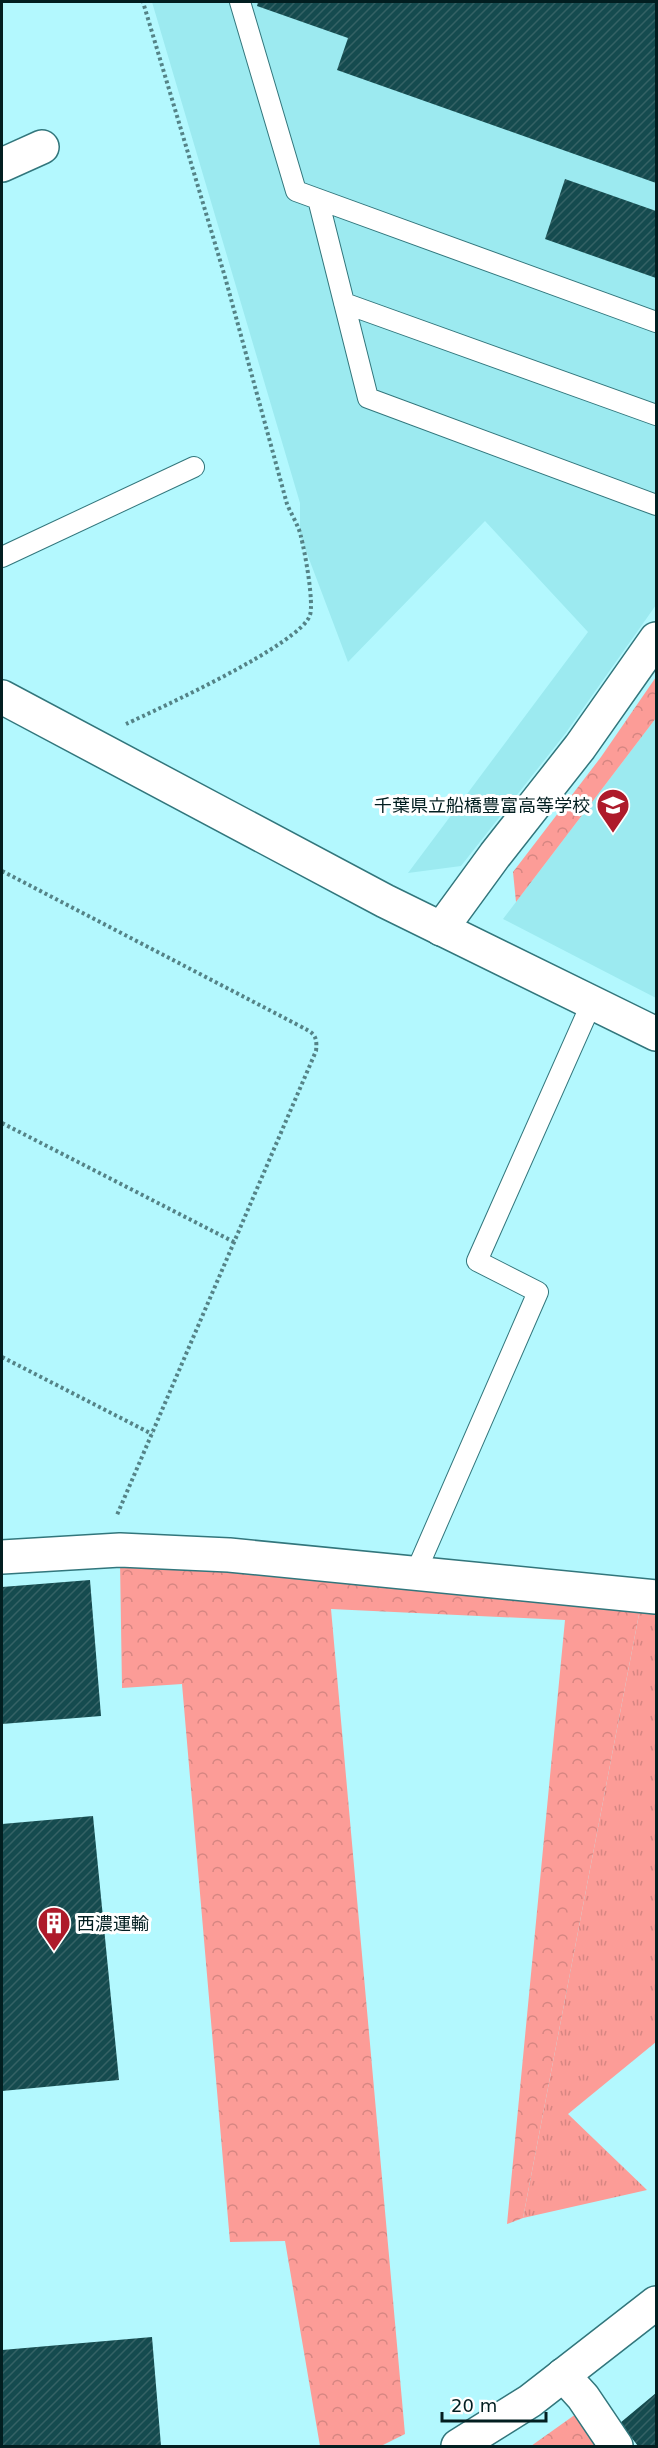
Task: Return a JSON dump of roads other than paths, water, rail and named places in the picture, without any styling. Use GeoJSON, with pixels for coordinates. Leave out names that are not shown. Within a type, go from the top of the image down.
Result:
{"type":"FeatureCollection","features":[{"type":"Feature","properties":{"kind":"street"},"geometry":{"type":"LineString","coordinates":[[2,165],[42,147]]}},
{"type":"Feature","properties":{"kind":"street"},"geometry":{"type":"LineString","coordinates":[[441,928],[580,747],[657,639]]}},
{"type":"Feature","properties":{"kind":"street"},"geometry":{"type":"LineString","coordinates":[[2,697],[441,928],[657,1034]]}},
{"type":"Feature","properties":{"kind":"street"},"geometry":{"type":"LineString","coordinates":[[2,1557],[102,1551],[229,1555],[657,1597]]}},
{"type":"Feature","properties":{"kind":"street"},"geometry":{"type":"LineString","coordinates":[[458,2446],[530,2401],[657,2303]]}},
{"type":"Feature","properties":{"kind":"street"},"geometry":{"type":"LineString","coordinates":[[563,2375],[583,2397],[616,2446]]}},
{"type":"Feature","properties":{"kind":"lane"},"geometry":{"type":"LineString","coordinates":[[240,2],[296,191],[657,322]]}},
{"type":"Feature","properties":{"kind":"lane"},"geometry":{"type":"LineString","coordinates":[[318,199],[368,398],[657,505]]}},
{"type":"Feature","properties":{"kind":"lane"},"geometry":{"type":"LineString","coordinates":[[344,303],[657,415]]}},
{"type":"Feature","properties":{"kind":"lane"},"geometry":{"type":"LineString","coordinates":[[2,557],[194,466]]}},
{"type":"Feature","properties":{"kind":"lane"},"geometry":{"type":"LineString","coordinates":[[416,1574],[538,1292],[477,1261],[592,1002]]}},
{"type":"Feature","properties":{"kind":"place","name":"千葉県立船橋豊富高等学校"},"geometry":{"type":"Point","coordinates":[613,834]}},
{"type":"Feature","properties":{"kind":"place","name":"西濃運輸"},"geometry":{"type":"Point","coordinates":[54,1952]}}]}
